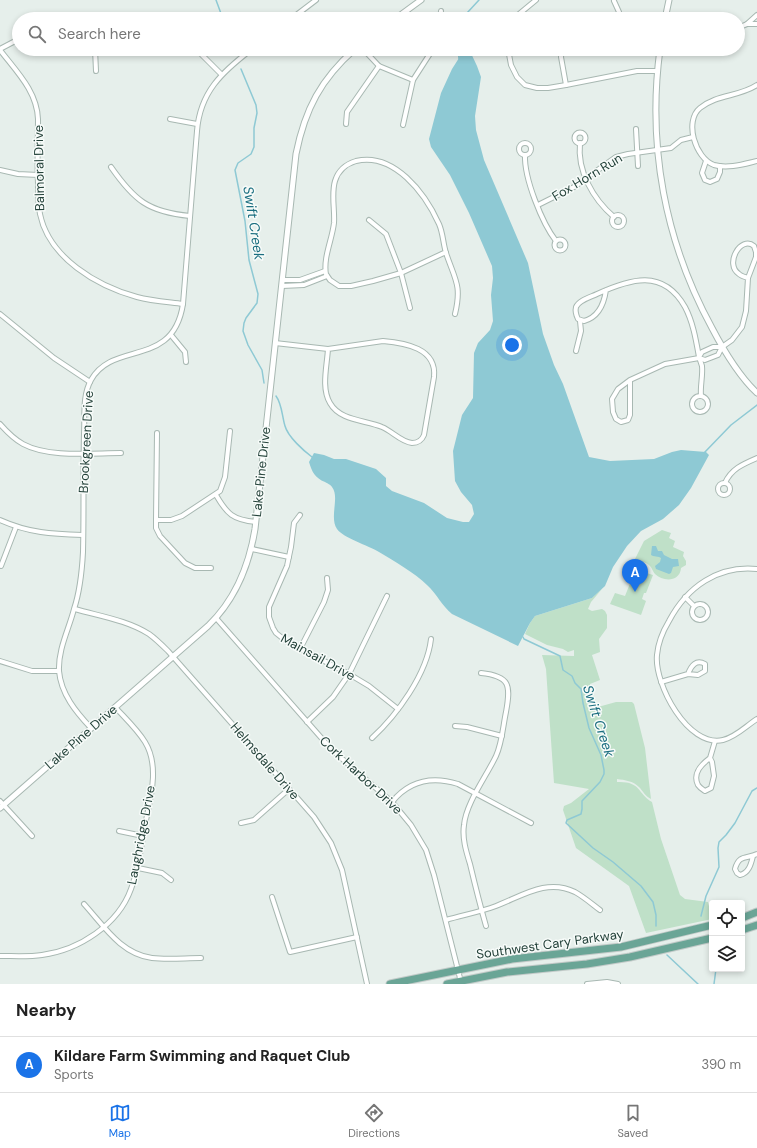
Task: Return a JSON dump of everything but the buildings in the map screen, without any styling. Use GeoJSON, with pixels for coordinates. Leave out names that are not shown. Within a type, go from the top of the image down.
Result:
{"type":"FeatureCollection","features":[{"type":"Feature","properties":{"kind":"main road"},"geometry":{"type":"LineString","coordinates":[[745,917],[757,912]]}},
{"type":"Feature","properties":{"kind":"main road"},"geometry":{"type":"LineString","coordinates":[[745,929],[757,925]]}},
{"type":"Feature","properties":{"kind":"main road","name":"Southwest Cary Parkway"},"geometry":{"type":"LineString","coordinates":[[390,984],[512,959],[621,947],[709,926]]}},
{"type":"Feature","properties":{"kind":"main road","name":"Southwest Cary Parkway"},"geometry":{"type":"LineString","coordinates":[[447,984],[507,972],[630,958],[709,939]]}},
{"type":"Feature","properties":{"kind":"street"},"geometry":{"type":"LineString","coordinates":[[300,12],[316,0]]}},
{"type":"Feature","properties":{"kind":"street"},"geometry":{"type":"LineString","coordinates":[[405,12],[421,0]]}},
{"type":"Feature","properties":{"kind":"street"},"geometry":{"type":"LineString","coordinates":[[521,12],[536,0]]}},
{"type":"Feature","properties":{"kind":"street"},"geometry":{"type":"LineString","coordinates":[[666,12],[669,0]]}},
{"type":"Feature","properties":{"kind":"street"},"geometry":{"type":"LineString","coordinates":[[614,1],[619,12]]}},
{"type":"Feature","properties":{"kind":"street"},"geometry":{"type":"LineString","coordinates":[[747,24],[757,14]]}},
{"type":"Feature","properties":{"kind":"street"},"geometry":{"type":"LineString","coordinates":[[747,24],[757,24]]}},
{"type":"Feature","properties":{"kind":"street"},"geometry":{"type":"LineString","coordinates":[[0,49],[12,43]]}},
{"type":"Feature","properties":{"kind":"street","name":"Balmoral Drive"},"geometry":{"type":"LineString","coordinates":[[0,49],[30,90],[37,105],[39,213],[44,228],[51,241],[67,260],[89,276],[109,286],[148,299],[183,304]]}},
{"type":"Feature","properties":{"kind":"street"},"geometry":{"type":"LineString","coordinates":[[95,56],[96,71]]}},
{"type":"Feature","properties":{"kind":"street"},"geometry":{"type":"LineString","coordinates":[[203,56],[221,74]]}},
{"type":"Feature","properties":{"kind":"street"},"geometry":{"type":"LineString","coordinates":[[186,362],[185,352],[171,335],[180,319],[183,304],[197,124],[201,108],[210,89],[221,74],[243,56]]}},
{"type":"Feature","properties":{"kind":"street","name":"Lake Pine Drive"},"geometry":{"type":"LineString","coordinates":[[1,804],[91,728],[216,618],[238,585],[252,549],[256,522],[296,154],[300,132],[311,103],[317,92],[335,68],[348,56]]}},
{"type":"Feature","properties":{"kind":"street"},"geometry":{"type":"LineString","coordinates":[[370,56],[379,66],[413,80]]}},
{"type":"Feature","properties":{"kind":"street"},"geometry":{"type":"LineString","coordinates":[[403,125],[413,80],[428,56]]}},
{"type":"Feature","properties":{"kind":"street"},"geometry":{"type":"LineString","coordinates":[[510,56],[513,71],[521,82],[525,85],[543,88],[566,85],[637,70],[657,71]]}},
{"type":"Feature","properties":{"kind":"street"},"geometry":{"type":"LineString","coordinates":[[561,56],[566,85]]}},
{"type":"Feature","properties":{"kind":"street"},"geometry":{"type":"LineString","coordinates":[[659,56],[657,71],[657,150],[664,199],[673,235],[682,262],[704,314],[722,347],[743,377],[757,393]]}},
{"type":"Feature","properties":{"kind":"street"},"geometry":{"type":"LineString","coordinates":[[346,124],[347,112],[379,66]]}},
{"type":"Feature","properties":{"kind":"street"},"geometry":{"type":"LineString","coordinates":[[757,85],[744,91],[715,98],[699,109],[694,118],[693,137],[699,152],[706,161],[720,166],[731,166],[757,161]]}},
{"type":"Feature","properties":{"kind":"street"},"geometry":{"type":"LineString","coordinates":[[170,119],[197,124]]}},
{"type":"Feature","properties":{"kind":"street","name":"Fox Horn Run"},"geometry":{"type":"LineString","coordinates":[[636,129],[638,166]]}},
{"type":"Feature","properties":{"kind":"street","name":"Fox Horn Run"},"geometry":{"type":"LineString","coordinates":[[538,205],[560,195],[586,180],[616,157],[637,152],[671,148],[681,140],[693,137]]}},
{"type":"Feature","properties":{"kind":"street"},"geometry":{"type":"LineString","coordinates":[[580,143],[579,160],[586,180],[601,204],[614,217]]}},
{"type":"Feature","properties":{"kind":"street"},"geometry":{"type":"LineString","coordinates":[[525,155],[527,175],[538,205],[556,241]]}},
{"type":"Feature","properties":{"kind":"street"},"geometry":{"type":"LineString","coordinates":[[446,252],[401,273],[374,281],[345,287],[334,283],[327,276],[326,271],[334,224],[333,189],[335,181],[341,170],[358,161],[374,160],[389,165],[403,174],[429,206],[441,231],[446,252],[458,286],[459,295],[455,314]]}},
{"type":"Feature","properties":{"kind":"street"},"geometry":{"type":"LineString","coordinates":[[706,161],[702,168],[702,173],[705,180],[710,182],[717,179],[720,172],[720,166]]}},
{"type":"Feature","properties":{"kind":"street"},"geometry":{"type":"LineString","coordinates":[[111,167],[133,194],[144,204],[166,213],[190,216]]}},
{"type":"Feature","properties":{"kind":"street"},"geometry":{"type":"LineString","coordinates":[[0,170],[18,174],[38,175]]}},
{"type":"Feature","properties":{"kind":"street"},"geometry":{"type":"LineString","coordinates":[[369,220],[386,234],[401,273],[410,308]]}},
{"type":"Feature","properties":{"kind":"street"},"geometry":{"type":"LineString","coordinates":[[699,358],[702,352],[713,347],[722,347],[729,343],[736,335],[745,319],[748,278],[756,252],[754,246],[749,243],[745,244],[735,252],[733,261],[735,270],[739,274],[748,278]]}},
{"type":"Feature","properties":{"kind":"street"},"geometry":{"type":"LineString","coordinates":[[282,280],[300,280],[326,271]]}},
{"type":"Feature","properties":{"kind":"street"},"geometry":{"type":"LineString","coordinates":[[282,286],[304,285],[327,276]]}},
{"type":"Feature","properties":{"kind":"street"},"geometry":{"type":"LineString","coordinates":[[576,351],[581,331],[580,321],[576,314],[576,306],[578,303],[606,290],[631,281],[642,279],[655,282],[669,288],[680,300],[689,317],[698,345],[699,358],[702,365],[701,396]]}},
{"type":"Feature","properties":{"kind":"street"},"geometry":{"type":"LineString","coordinates":[[580,321],[587,320],[598,312],[604,301],[606,290]]}},
{"type":"Feature","properties":{"kind":"street"},"geometry":{"type":"LineString","coordinates":[[0,314],[54,358],[90,382]]}},
{"type":"Feature","properties":{"kind":"street","name":"Brookgreen Drive"},"geometry":{"type":"LineString","coordinates":[[91,728],[70,703],[64,690],[59,671],[63,641],[75,609],[82,569],[85,399],[90,382],[95,374],[108,364],[114,360],[150,348],[171,335]]}},
{"type":"Feature","properties":{"kind":"street"},"geometry":{"type":"LineString","coordinates":[[276,343],[328,349],[374,342],[390,342],[418,348],[427,354],[433,362],[434,371],[424,435],[422,439],[417,442],[409,442],[382,426],[348,417],[335,410],[327,397],[325,387],[328,349]]}},
{"type":"Feature","properties":{"kind":"street"},"geometry":{"type":"LineString","coordinates":[[630,380],[630,415],[628,420],[621,422],[614,416],[612,399],[618,389],[630,380],[665,364],[699,358],[705,360],[711,358],[718,355],[722,347]]}},
{"type":"Feature","properties":{"kind":"street"},"geometry":{"type":"LineString","coordinates":[[701,396],[707,400],[708,407],[704,412],[698,413],[692,407],[692,402],[701,396]]}},
{"type":"Feature","properties":{"kind":"street"},"geometry":{"type":"LineString","coordinates":[[0,424],[17,441],[36,450],[51,452],[121,453]]}},
{"type":"Feature","properties":{"kind":"street"},"geometry":{"type":"LineString","coordinates":[[156,520],[171,520],[177,518],[216,495],[222,489],[230,431]]}},
{"type":"Feature","properties":{"kind":"street"},"geometry":{"type":"LineString","coordinates":[[157,433],[156,528],[160,536],[185,563],[195,568],[211,568]]}},
{"type":"Feature","properties":{"kind":"street"},"geometry":{"type":"LineString","coordinates":[[725,483],[728,476],[733,471],[757,458]]}},
{"type":"Feature","properties":{"kind":"street"},"geometry":{"type":"LineString","coordinates":[[216,495],[225,510],[233,516],[239,520],[256,522]]}},
{"type":"Feature","properties":{"kind":"street","name":"Mainsail Drive"},"geometry":{"type":"LineString","coordinates":[[300,515],[294,523],[289,557],[269,607],[269,617],[276,633],[300,649],[369,686],[398,709]]}},
{"type":"Feature","properties":{"kind":"street"},"geometry":{"type":"LineString","coordinates":[[0,520],[16,527],[40,533],[83,535]]}},
{"type":"Feature","properties":{"kind":"street"},"geometry":{"type":"LineString","coordinates":[[1,566],[16,527]]}},
{"type":"Feature","properties":{"kind":"street"},"geometry":{"type":"LineString","coordinates":[[252,549],[289,557]]}},
{"type":"Feature","properties":{"kind":"street"},"geometry":{"type":"LineString","coordinates":[[757,569],[740,569],[720,573],[699,584],[675,609],[659,643],[657,655],[661,682],[669,700],[681,718],[700,735],[715,740],[723,740],[746,728],[757,719]]}},
{"type":"Feature","properties":{"kind":"street"},"geometry":{"type":"LineString","coordinates":[[300,649],[324,602],[328,590],[327,578]]}},
{"type":"Feature","properties":{"kind":"street"},"geometry":{"type":"LineString","coordinates":[[307,722],[333,697],[349,674],[387,596]]}},
{"type":"Feature","properties":{"kind":"street"},"geometry":{"type":"LineString","coordinates":[[685,598],[694,606]]}},
{"type":"Feature","properties":{"kind":"street"},"geometry":{"type":"LineString","coordinates":[[698,604],[705,606],[708,611],[705,618],[700,620],[693,616],[692,611],[694,606],[698,604]]}},
{"type":"Feature","properties":{"kind":"street","name":"Helmsdale Drive"},"geometry":{"type":"LineString","coordinates":[[75,609],[122,622],[143,631],[156,639],[173,656],[321,826],[338,857],[346,882],[367,984]]}},
{"type":"Feature","properties":{"kind":"street","name":"Cork Harbor Drive"},"geometry":{"type":"LineString","coordinates":[[216,618],[342,760],[392,802],[411,825],[426,850],[434,875],[461,982]]}},
{"type":"Feature","properties":{"kind":"street"},"geometry":{"type":"LineString","coordinates":[[372,738],[380,731],[410,692],[427,658],[430,650],[431,639]]}},
{"type":"Feature","properties":{"kind":"street"},"geometry":{"type":"LineString","coordinates":[[0,661],[32,671],[59,671]]}},
{"type":"Feature","properties":{"kind":"street"},"geometry":{"type":"LineString","coordinates":[[481,673],[495,674],[504,680],[509,691],[502,736],[497,754],[465,816],[463,832],[486,926]]}},
{"type":"Feature","properties":{"kind":"street"},"geometry":{"type":"LineString","coordinates":[[661,682],[688,674]]}},
{"type":"Feature","properties":{"kind":"street","name":"Laughridge Drive"},"geometry":{"type":"LineString","coordinates":[[0,956],[41,956],[57,952],[85,941],[104,927],[128,897],[138,868],[153,777],[152,763],[145,743],[115,707]]}},
{"type":"Feature","properties":{"kind":"street"},"geometry":{"type":"LineString","coordinates":[[455,726],[468,727],[502,736]]}},
{"type":"Feature","properties":{"kind":"street"},"geometry":{"type":"LineString","coordinates":[[710,758],[713,768],[714,781],[711,788],[705,791],[699,786],[696,776],[699,769],[710,758],[715,740]]}},
{"type":"Feature","properties":{"kind":"street"},"geometry":{"type":"LineString","coordinates":[[392,802],[404,790],[417,783],[430,780],[453,782],[477,793],[530,823]]}},
{"type":"Feature","properties":{"kind":"street"},"geometry":{"type":"LineString","coordinates":[[241,823],[254,820],[289,789]]}},
{"type":"Feature","properties":{"kind":"street"},"geometry":{"type":"LineString","coordinates":[[1,804],[32,836]]}},
{"type":"Feature","properties":{"kind":"street"},"geometry":{"type":"LineString","coordinates":[[119,831],[143,836]]}},
{"type":"Feature","properties":{"kind":"street"},"geometry":{"type":"LineString","coordinates":[[755,855],[747,871],[743,875],[737,873],[735,869],[738,861],[744,856],[755,855]]}},
{"type":"Feature","properties":{"kind":"street"},"geometry":{"type":"LineString","coordinates":[[138,868],[162,873],[171,880]]}},
{"type":"Feature","properties":{"kind":"street"},"geometry":{"type":"LineString","coordinates":[[446,920],[482,911],[528,892],[549,886],[564,888],[576,892],[600,910]]}},
{"type":"Feature","properties":{"kind":"street"},"geometry":{"type":"LineString","coordinates":[[272,897],[290,952],[357,937]]}},
{"type":"Feature","properties":{"kind":"street"},"geometry":{"type":"LineString","coordinates":[[84,904],[117,941],[125,948],[138,955],[153,958],[201,958]]}},
{"type":"Feature","properties":{"kind":"street"},"geometry":{"type":"LineString","coordinates":[[587,984],[607,982],[618,984]]}},
{"type":"Feature","properties":{"kind":"green space"},"geometry":{"type":"Polygon","coordinates":[[[662,530],[671,533],[669,538],[675,541],[673,547],[684,552],[683,556],[686,561],[686,565],[681,568],[678,576],[671,579],[658,577],[649,565],[635,559],[644,541],[662,530]]]}},
{"type":"Feature","properties":{"kind":"green space"},"geometry":{"type":"Polygon","coordinates":[[[637,570],[653,575],[642,599],[646,601],[641,615],[610,604],[615,593],[625,596],[631,581],[634,582],[635,580],[637,570]]]}},
{"type":"Feature","properties":{"kind":"green space"},"geometry":{"type":"Polygon","coordinates":[[[602,589],[591,602],[588,609],[592,611],[602,609],[605,611],[607,615],[607,628],[599,639],[600,652],[592,655],[600,680],[590,684],[598,707],[616,702],[632,702],[634,704],[645,748],[651,799],[634,783],[617,779],[617,782],[630,783],[638,788],[647,799],[652,802],[661,839],[680,895],[685,899],[708,902],[709,920],[646,933],[629,886],[576,848],[563,810],[564,806],[571,803],[589,789],[554,783],[546,669],[542,655],[574,656],[574,650],[568,652],[563,649],[547,645],[525,634],[535,616],[592,598],[602,589]]]}},
{"type":"Feature","properties":{"kind":"water"},"geometry":{"type":"Polygon","coordinates":[[[459,56],[472,56],[481,77],[475,116],[476,130],[484,160],[528,263],[543,334],[554,365],[563,384],[589,457],[610,461],[654,459],[681,450],[706,452],[709,455],[691,488],[679,505],[663,519],[641,531],[627,546],[613,567],[605,586],[592,598],[535,616],[518,646],[452,614],[431,589],[417,576],[379,552],[340,532],[337,529],[334,519],[334,491],[328,483],[316,477],[309,462],[314,453],[334,459],[346,459],[376,469],[386,478],[386,486],[392,491],[424,503],[447,518],[469,522],[474,514],[472,505],[461,492],[455,481],[453,451],[462,415],[473,398],[474,353],[478,343],[490,330],[493,321],[491,295],[493,278],[492,266],[469,213],[450,175],[431,147],[429,139],[441,93],[459,56]]]}},
{"type":"Feature","properties":{"kind":"water"},"geometry":{"type":"Polygon","coordinates":[[[652,546],[656,546],[658,551],[662,551],[664,555],[672,559],[678,559],[679,566],[673,567],[671,573],[669,574],[656,569],[655,566],[660,562],[661,558],[651,555],[652,546]]]}},
{"type":"Feature","properties":{"kind":"waterway","name":"Swift Creek"},"geometry":{"type":"LineString","coordinates":[[216,0],[220,12]]}},
{"type":"Feature","properties":{"kind":"waterway"},"geometry":{"type":"LineString","coordinates":[[468,12],[479,0]]}},
{"type":"Feature","properties":{"kind":"waterway","name":"Swift Creek"},"geometry":{"type":"LineString","coordinates":[[241,69],[256,105],[257,113],[254,128],[254,147],[251,154],[238,163],[235,170],[245,221],[249,260],[258,294],[257,303],[246,318],[243,331],[248,345],[262,370],[264,383]]}},
{"type":"Feature","properties":{"kind":"waterway","name":"Swift Creek"},"geometry":{"type":"LineString","coordinates":[[276,396],[281,406],[284,422],[289,435],[312,457]]}},
{"type":"Feature","properties":{"kind":"waterway"},"geometry":{"type":"LineString","coordinates":[[704,453],[731,425],[757,405]]}},
{"type":"Feature","properties":{"kind":"waterway","name":"Swift Creek"},"geometry":{"type":"LineString","coordinates":[[523,637],[524,639],[560,656],[563,670],[572,676],[575,683],[581,689],[589,728],[601,755],[604,774],[600,782],[582,801],[581,814],[567,820],[566,823],[593,848],[613,862],[641,886],[653,902],[656,915],[656,926]]}},
{"type":"Feature","properties":{"kind":"waterway"},"geometry":{"type":"LineString","coordinates":[[701,916],[706,896],[719,867],[719,842],[735,823],[752,791],[757,788]]}},
{"type":"Feature","properties":{"kind":"waterway","name":"Swift Creek"},"geometry":{"type":"LineString","coordinates":[[667,955],[698,984]]}},
{"type":"Feature","properties":{"kind":"waterway"},"geometry":{"type":"LineString","coordinates":[[714,984],[716,972]]}},
{"type":"Feature","properties":{"kind":"place","name":"Kildare Farm Swimming and Raquet Club"},"geometry":{"type":"Point","coordinates":[635,592]}}]}
